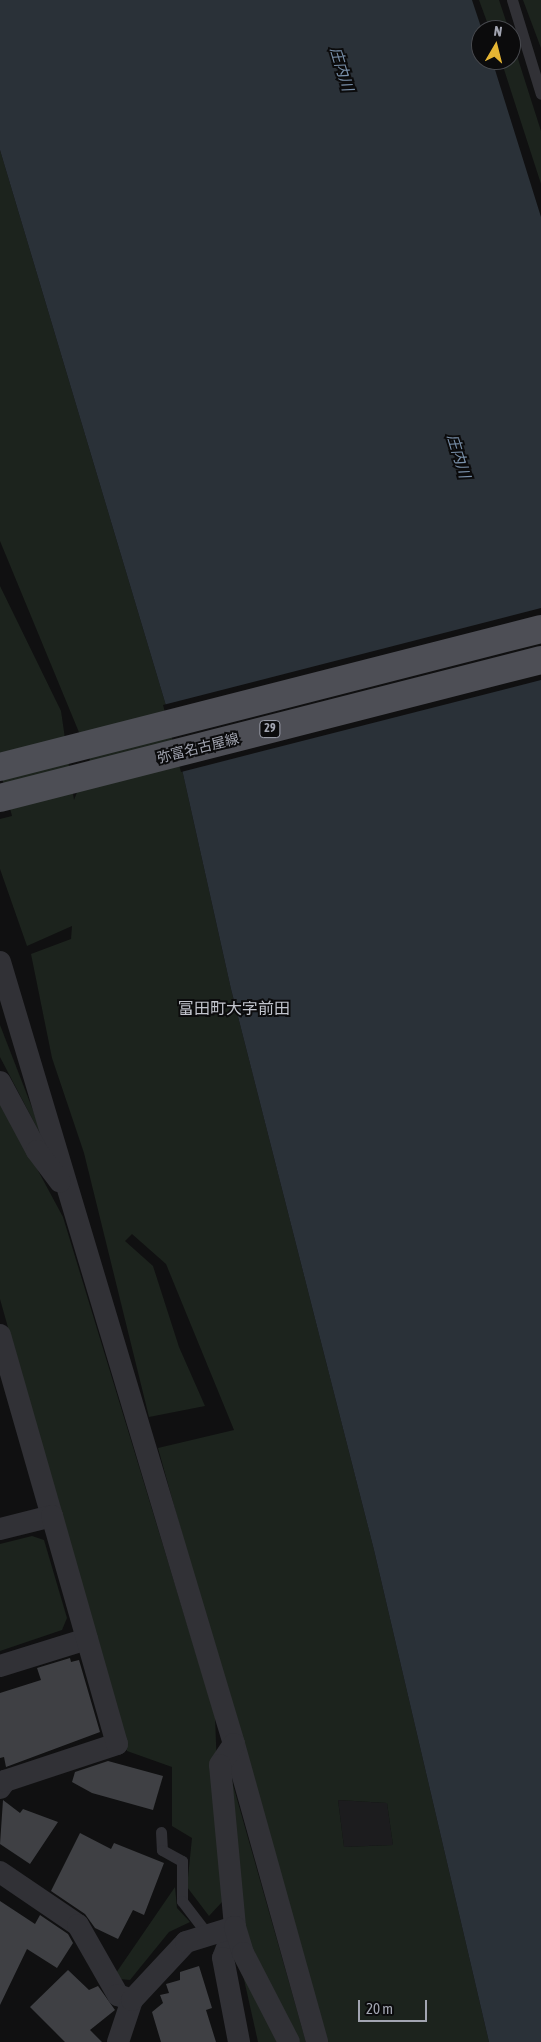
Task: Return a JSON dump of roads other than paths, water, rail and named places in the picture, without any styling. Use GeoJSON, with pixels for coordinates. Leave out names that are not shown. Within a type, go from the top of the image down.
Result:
{"type":"FeatureCollection","features":[{"type":"Feature","properties":{"kind":"main road","name":"29"},"geometry":{"type":"LineString","coordinates":[[0,766],[541,630]]}},
{"type":"Feature","properties":{"kind":"main road","name":"弥富名古屋線"},"geometry":{"type":"LineString","coordinates":[[0,798],[541,660]]}},
{"type":"Feature","properties":{"kind":"street"},"geometry":{"type":"LineString","coordinates":[[0,962],[234,1744],[317,2042]]}},
{"type":"Feature","properties":{"kind":"street"},"geometry":{"type":"LineString","coordinates":[[0,1082],[37,1151],[67,1189]]}},
{"type":"Feature","properties":{"kind":"street"},"geometry":{"type":"LineString","coordinates":[[0,1335],[117,1744],[5,1781],[0,1788]]}},
{"type":"Feature","properties":{"kind":"street"},"geometry":{"type":"LineString","coordinates":[[0,1529],[52,1516]]}},
{"type":"Feature","properties":{"kind":"street"},"geometry":{"type":"LineString","coordinates":[[0,1666],[87,1639]]}},
{"type":"Feature","properties":{"kind":"street"},"geometry":{"type":"LineString","coordinates":[[234,1744],[220,1765],[234,1927],[243,1953],[288,2042]]}},
{"type":"Feature","properties":{"kind":"street"},"geometry":{"type":"LineString","coordinates":[[0,1872],[78,1925],[118,1995],[132,2000]]}},
{"type":"Feature","properties":{"kind":"street"},"geometry":{"type":"LineString","coordinates":[[118,2042],[132,2000],[186,1942],[234,1927]]}},
{"type":"Feature","properties":{"kind":"street"},"geometry":{"type":"LineString","coordinates":[[234,1927],[223,1958],[239,2042]]}},
{"type":"Feature","properties":{"kind":"lane"},"geometry":{"type":"LineString","coordinates":[[512,0],[541,94]]}},
{"type":"Feature","properties":{"kind":"lane"},"geometry":{"type":"LineString","coordinates":[[161,1832],[162,1850],[182,1861],[182,1901],[208,1935]]}},
{"type":"Feature","properties":{"kind":"water","name":"庄内川"},"geometry":{"type":"Polygon","coordinates":[[[0,0],[472,0],[479,20],[471,20],[471,70],[495,70],[541,217],[541,2042],[489,2042],[374,1550],[231,989],[173,729],[0,150],[0,0]]]}},
{"type":"Feature","properties":{"kind":"district","name":"富田町大字前田"},"geometry":{"type":"Point","coordinates":[234,1008]}}]}
